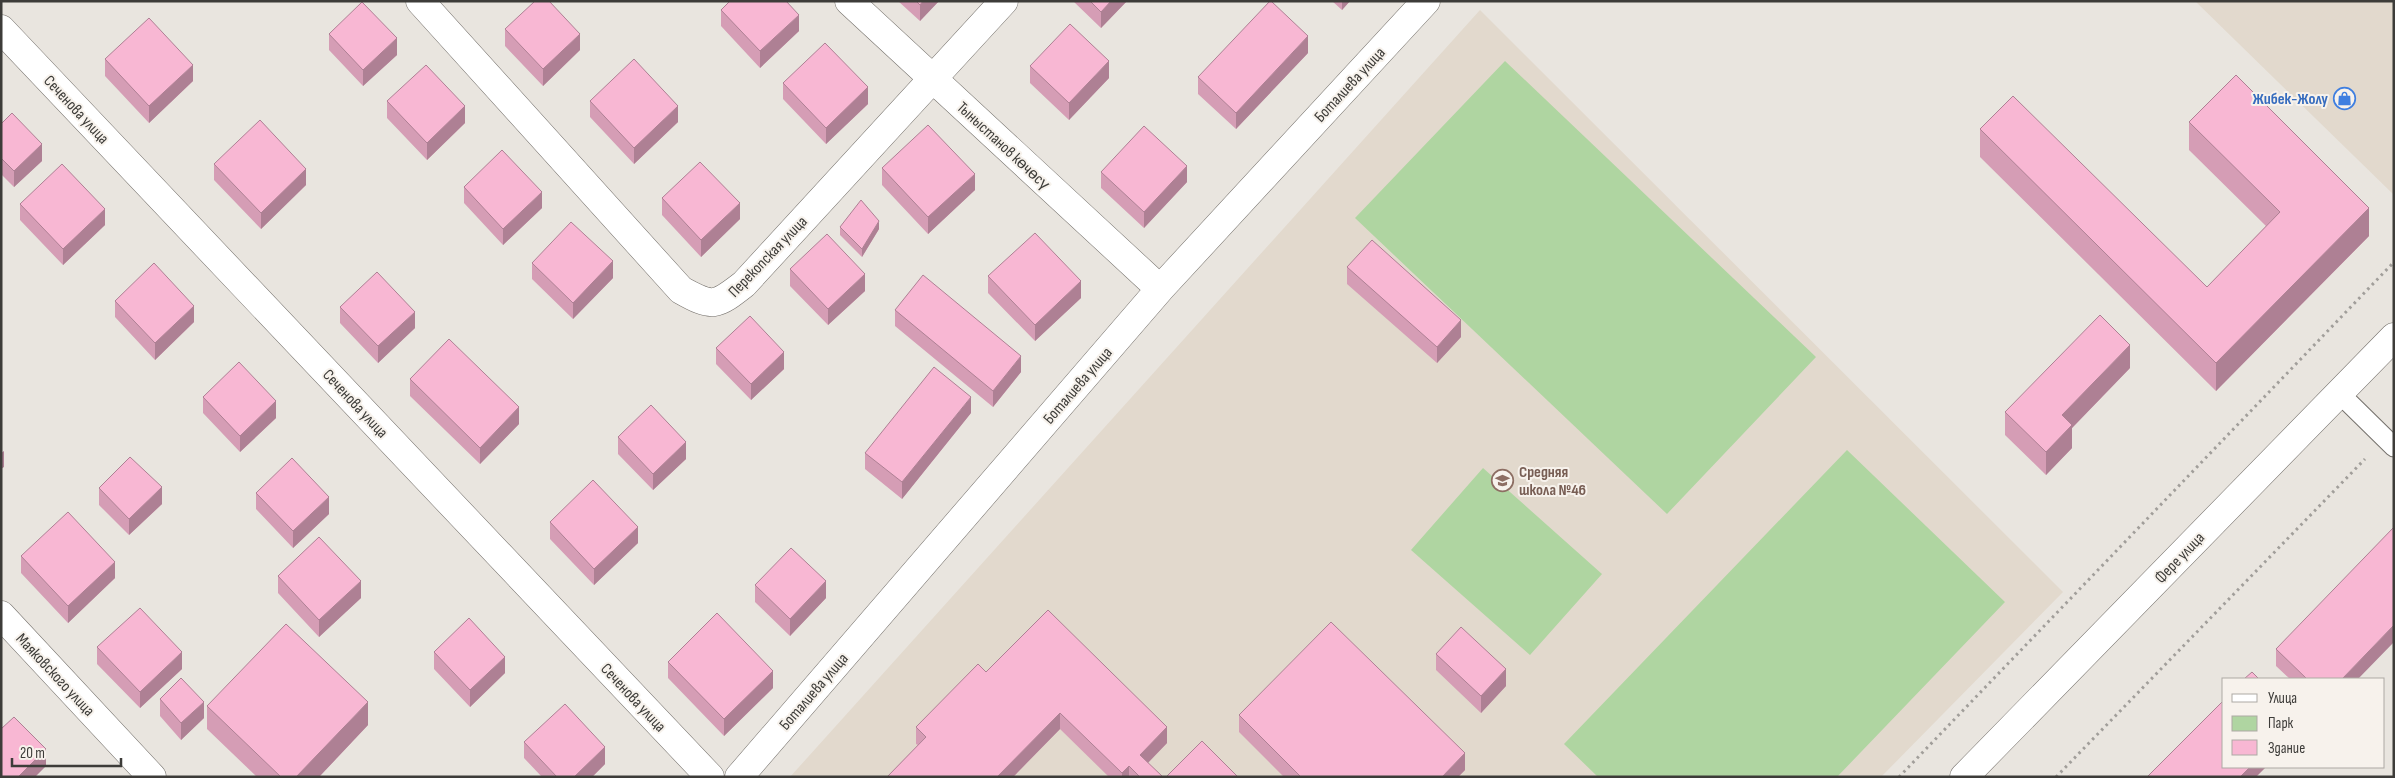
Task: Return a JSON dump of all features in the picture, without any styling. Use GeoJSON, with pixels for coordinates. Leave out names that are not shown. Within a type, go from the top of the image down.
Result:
{"type":"FeatureCollection","features":[{"type":"Feature","properties":{"kind":"street","name":"Перекопская улица"},"geometry":{"type":"LineString","coordinates":[[420,1],[681,290],[702,302],[721,302],[744,284],[1004,1]]}},
{"type":"Feature","properties":{"kind":"street","name":"Тыныстанов көчөсү"},"geometry":{"type":"LineString","coordinates":[[849,1],[1160,289]]}},
{"type":"Feature","properties":{"kind":"street","name":"Боталиева улица"},"geometry":{"type":"LineString","coordinates":[[739,777],[1160,289],[1426,1]]}},
{"type":"Feature","properties":{"kind":"street","name":"Сеченова улица"},"geometry":{"type":"LineString","coordinates":[[1,29],[710,777]]}},
{"type":"Feature","properties":{"kind":"street","name":"Фере улица"},"geometry":{"type":"LineString","coordinates":[[1964,777],[2394,337]]}},
{"type":"Feature","properties":{"kind":"street","name":"Маяковского улица"},"geometry":{"type":"LineString","coordinates":[[1,616],[152,777]]}},
{"type":"Feature","properties":{"kind":"lane"},"geometry":{"type":"LineString","coordinates":[[2339,393],[2389,443]]}},
{"type":"Feature","properties":{"kind":"path"},"geometry":{"type":"LineString","coordinates":[[1899,777],[2394,262]]}},
{"type":"Feature","properties":{"kind":"path"},"geometry":{"type":"LineString","coordinates":[[2056,777],[2389,443]]}},
{"type":"Feature","properties":{"kind":"shaded area","name":"Жибек-Жолу"},"geometry":{"type":"Polygon","coordinates":[[[2195,1],[2394,1],[2394,195],[2195,1]]]}},
{"type":"Feature","properties":{"kind":"shaded area","name":"Средняя школа №46"},"geometry":{"type":"Polygon","coordinates":[[[1480,10],[2063,592],[1881,777],[790,777],[1480,10]]]}},
{"type":"Feature","properties":{"kind":"green space"},"geometry":{"type":"Polygon","coordinates":[[[1505,61],[1816,357],[1667,514],[1355,218],[1505,61]]]}},
{"type":"Feature","properties":{"kind":"green space"},"geometry":{"type":"Polygon","coordinates":[[[1847,450],[2005,602],[1837,777],[1598,777],[1564,744],[1847,450]]]}},
{"type":"Feature","properties":{"kind":"green space"},"geometry":{"type":"Polygon","coordinates":[[[1483,468],[1602,574],[1530,655],[1411,550],[1483,468]]]}},
{"type":"Feature","properties":{"kind":"building"},"geometry":{"type":"Polygon","coordinates":[[[535,1],[549,1],[580,34],[543,69],[505,29],[535,1]]]}},
{"type":"Feature","properties":{"kind":"building"},"geometry":{"type":"Polygon","coordinates":[[[730,1],[786,1],[799,15],[760,51],[721,10],[730,1]]]}},
{"type":"Feature","properties":{"kind":"building"},"geometry":{"type":"Polygon","coordinates":[[[1090,1],[1111,1],[1101,12],[1090,1]]]}},
{"type":"Feature","properties":{"kind":"building"},"geometry":{"type":"Polygon","coordinates":[[[1270,1],[1308,36],[1236,113],[1198,77],[1270,1]]]}},
{"type":"Feature","properties":{"kind":"building"},"geometry":{"type":"Polygon","coordinates":[[[362,2],[397,38],[363,70],[329,34],[362,2]]]}},
{"type":"Feature","properties":{"kind":"building"},"geometry":{"type":"Polygon","coordinates":[[[149,18],[193,65],[149,106],[105,59],[149,18]]]}},
{"type":"Feature","properties":{"kind":"building"},"geometry":{"type":"Polygon","coordinates":[[[1070,24],[1109,61],[1069,103],[1030,66],[1070,24]]]}},
{"type":"Feature","properties":{"kind":"building"},"geometry":{"type":"Polygon","coordinates":[[[825,43],[868,87],[826,128],[783,83],[825,43]]]}},
{"type":"Feature","properties":{"kind":"building"},"geometry":{"type":"Polygon","coordinates":[[[634,59],[678,106],[634,148],[590,101],[634,59]]]}},
{"type":"Feature","properties":{"kind":"building"},"geometry":{"type":"Polygon","coordinates":[[[426,65],[465,106],[427,143],[387,101],[426,65]]]}},
{"type":"Feature","properties":{"kind":"building"},"geometry":{"type":"Polygon","coordinates":[[[2236,75],[2369,208],[2216,363],[1980,129],[2013,96],[2207,287],[2280,212],[2189,122],[2236,75]]]}},
{"type":"Feature","properties":{"kind":"building"},"geometry":{"type":"Polygon","coordinates":[[[12,113],[42,144],[14,171],[1,158],[1,124],[12,113]]]}},
{"type":"Feature","properties":{"kind":"building"},"geometry":{"type":"Polygon","coordinates":[[[260,120],[306,169],[261,213],[214,164],[260,120]]]}},
{"type":"Feature","properties":{"kind":"building"},"geometry":{"type":"Polygon","coordinates":[[[928,125],[975,174],[928,217],[882,168],[928,125]]]}},
{"type":"Feature","properties":{"kind":"building"},"geometry":{"type":"Polygon","coordinates":[[[1144,126],[1187,166],[1144,212],[1101,172],[1144,126]]]}},
{"type":"Feature","properties":{"kind":"building"},"geometry":{"type":"Polygon","coordinates":[[[502,150],[542,192],[503,229],[464,187],[502,150]]]}},
{"type":"Feature","properties":{"kind":"building"},"geometry":{"type":"Polygon","coordinates":[[[700,162],[740,203],[701,240],[662,198],[700,162]]]}},
{"type":"Feature","properties":{"kind":"building"},"geometry":{"type":"Polygon","coordinates":[[[62,164],[105,209],[63,249],[20,204],[62,164]]]}},
{"type":"Feature","properties":{"kind":"building"},"geometry":{"type":"Polygon","coordinates":[[[861,200],[879,221],[862,249],[840,227],[861,200]]]}},
{"type":"Feature","properties":{"kind":"building"},"geometry":{"type":"Polygon","coordinates":[[[571,222],[613,261],[573,303],[532,263],[571,222]]]}},
{"type":"Feature","properties":{"kind":"building"},"geometry":{"type":"Polygon","coordinates":[[[1035,233],[1081,281],[1035,325],[988,276],[1035,233]]]}},
{"type":"Feature","properties":{"kind":"building"},"geometry":{"type":"Polygon","coordinates":[[[827,234],[865,274],[828,309],[790,269],[827,234]]]}},
{"type":"Feature","properties":{"kind":"building"},"geometry":{"type":"Polygon","coordinates":[[[1372,240],[1461,320],[1437,347],[1347,267],[1372,240]]]}},
{"type":"Feature","properties":{"kind":"building"},"geometry":{"type":"Polygon","coordinates":[[[154,263],[194,306],[155,343],[115,301],[154,263]]]}},
{"type":"Feature","properties":{"kind":"building"},"geometry":{"type":"Polygon","coordinates":[[[377,272],[415,312],[378,346],[340,307],[377,272]]]}},
{"type":"Feature","properties":{"kind":"building"},"geometry":{"type":"Polygon","coordinates":[[[923,275],[1021,356],[993,391],[895,310],[923,275]]]}},
{"type":"Feature","properties":{"kind":"building"},"geometry":{"type":"Polygon","coordinates":[[[2100,315],[2130,345],[2062,415],[2072,425],[2046,452],[2005,412],[2100,315]]]}},
{"type":"Feature","properties":{"kind":"building"},"geometry":{"type":"Polygon","coordinates":[[[750,316],[784,352],[751,384],[716,348],[750,316]]]}},
{"type":"Feature","properties":{"kind":"building"},"geometry":{"type":"Polygon","coordinates":[[[449,339],[519,407],[480,448],[410,379],[449,339]]]}},
{"type":"Feature","properties":{"kind":"building"},"geometry":{"type":"Polygon","coordinates":[[[239,362],[276,401],[240,436],[203,397],[239,362]]]}},
{"type":"Feature","properties":{"kind":"building"},"geometry":{"type":"Polygon","coordinates":[[[934,367],[971,397],[902,482],[865,453],[934,367]]]}},
{"type":"Feature","properties":{"kind":"building"},"geometry":{"type":"Polygon","coordinates":[[[651,405],[686,442],[653,474],[618,437],[651,405]]]}},
{"type":"Feature","properties":{"kind":"building"},"geometry":{"type":"Polygon","coordinates":[[[130,457],[162,487],[129,519],[99,488],[130,457]]]}},
{"type":"Feature","properties":{"kind":"building"},"geometry":{"type":"Polygon","coordinates":[[[292,458],[329,497],[293,531],[256,493],[292,458]]]}},
{"type":"Feature","properties":{"kind":"building"},"geometry":{"type":"Polygon","coordinates":[[[593,480],[638,527],[594,569],[550,522],[593,480]]]}},
{"type":"Feature","properties":{"kind":"building"},"geometry":{"type":"Polygon","coordinates":[[[68,512],[115,562],[68,606],[21,556],[68,512]]]}},
{"type":"Feature","properties":{"kind":"building"},"geometry":{"type":"Polygon","coordinates":[[[2394,527],[2394,625],[2343,678],[2306,678],[2276,649],[2394,527]]]}},
{"type":"Feature","properties":{"kind":"building"},"geometry":{"type":"Polygon","coordinates":[[[319,537],[361,581],[319,620],[278,576],[319,537]]]}},
{"type":"Feature","properties":{"kind":"building"},"geometry":{"type":"Polygon","coordinates":[[[791,548],[826,581],[790,619],[755,585],[791,548]]]}},
{"type":"Feature","properties":{"kind":"building"},"geometry":{"type":"Polygon","coordinates":[[[140,608],[182,652],[140,692],[97,647],[140,608]]]}},
{"type":"Feature","properties":{"kind":"building"},"geometry":{"type":"Polygon","coordinates":[[[1048,610],[1167,727],[1140,755],[1163,777],[1140,777],[1129,766],[1122,773],[1060,713],[997,777],[887,777],[926,737],[916,727],[978,664],[986,672],[1048,610]]]}},
{"type":"Feature","properties":{"kind":"building"},"geometry":{"type":"Polygon","coordinates":[[[717,613],[773,671],[724,719],[668,662],[717,613]]]}},
{"type":"Feature","properties":{"kind":"building"},"geometry":{"type":"Polygon","coordinates":[[[469,618],[505,657],[470,690],[434,652],[469,618]]]}},
{"type":"Feature","properties":{"kind":"building"},"geometry":{"type":"Polygon","coordinates":[[[1331,622],[1465,753],[1442,777],[1299,777],[1239,715],[1331,622]]]}},
{"type":"Feature","properties":{"kind":"building"},"geometry":{"type":"Polygon","coordinates":[[[286,624],[368,702],[296,777],[281,777],[207,706],[286,624]]]}},
{"type":"Feature","properties":{"kind":"building"},"geometry":{"type":"Polygon","coordinates":[[[1461,627],[1506,669],[1481,696],[1436,654],[1461,627]]]}},
{"type":"Feature","properties":{"kind":"building"},"geometry":{"type":"Polygon","coordinates":[[[2252,672],[2258,678],[2245,678],[2252,672]]]}},
{"type":"Feature","properties":{"kind":"building"},"geometry":{"type":"Polygon","coordinates":[[[181,678],[204,702],[181,723],[160,699],[181,678]]]}},
{"type":"Feature","properties":{"kind":"building"},"geometry":{"type":"Polygon","coordinates":[[[2222,702],[2222,768],[2249,768],[2240,777],[2147,777],[2222,702]]]}},
{"type":"Feature","properties":{"kind":"building"},"geometry":{"type":"Polygon","coordinates":[[[565,704],[605,747],[574,777],[557,777],[524,742],[565,704]]]}},
{"type":"Feature","properties":{"kind":"building"},"geometry":{"type":"Polygon","coordinates":[[[14,717],[46,749],[18,777],[1,777],[1,729],[14,717]]]}},
{"type":"Feature","properties":{"kind":"building"},"geometry":{"type":"Polygon","coordinates":[[[1202,741],[1238,777],[1166,777],[1202,741]]]}},
{"type":"Feature","properties":{"kind":"place","name":"Жибек-Жолу"},"geometry":{"type":"Point","coordinates":[2344,98]}},
{"type":"Feature","properties":{"kind":"place","name":"Средняя школа №46"},"geometry":{"type":"Point","coordinates":[1503,480]}}]}
